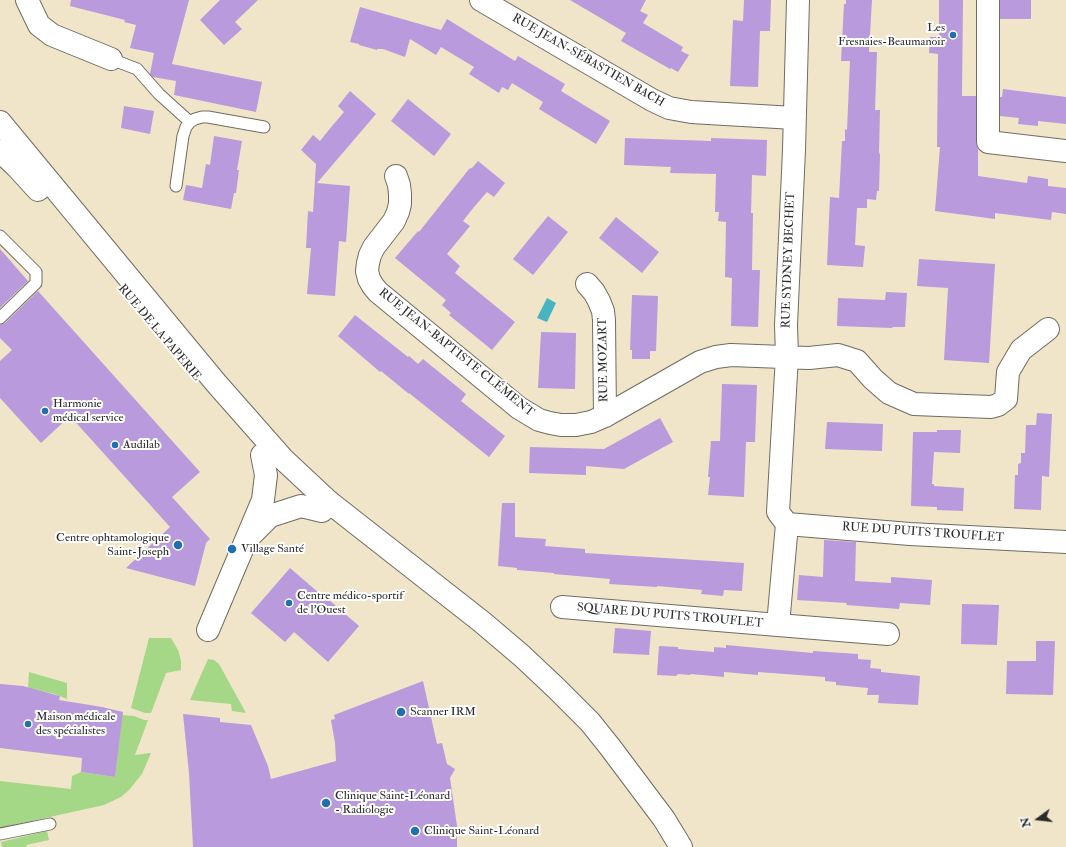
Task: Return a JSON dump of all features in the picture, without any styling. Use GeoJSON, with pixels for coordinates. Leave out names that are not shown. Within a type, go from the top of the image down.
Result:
{"type":"FeatureCollection","features":[{"type":"Feature","properties":{"kind":"main road"},"geometry":{"type":"LineString","coordinates":[[27,0],[39,25],[52,35],[111,59]]}},
{"type":"Feature","properties":{"kind":"main road","name":"RUE JEAN-SÉBASTIEN BACH"},"geometry":{"type":"LineString","coordinates":[[481,0],[652,100],[669,108],[690,112],[794,118]]}},
{"type":"Feature","properties":{"kind":"main road","name":"RUE SYDNEY BECHET"},"geometry":{"type":"LineString","coordinates":[[785,521],[778,512],[786,356],[798,0]]}},
{"type":"Feature","properties":{"kind":"main road"},"geometry":{"type":"LineString","coordinates":[[988,0],[988,142],[1066,151]]}},
{"type":"Feature","properties":{"kind":"main road"},"geometry":{"type":"LineString","coordinates":[[0,122],[216,383],[326,506],[499,650],[548,695],[585,726],[631,774],[664,820],[681,847]]}},
{"type":"Feature","properties":{"kind":"main road","name":"RUE DE LA PAPERIE"},"geometry":{"type":"LineString","coordinates":[[0,151],[31,182],[262,455],[326,506]]}},
{"type":"Feature","properties":{"kind":"main road","name":"RUE JEAN-BAPTISTE CLÉMENT"},"geometry":{"type":"LineString","coordinates":[[396,176],[399,185],[400,204],[394,221],[374,247],[370,255],[368,271],[369,279],[373,286],[378,292],[519,408],[539,420],[550,423],[576,425],[591,422],[605,416],[700,362],[716,357],[731,355],[809,358],[838,355],[857,361],[873,379],[889,392],[914,404],[998,405],[1006,399],[1008,372],[1021,350],[1048,329]]}},
{"type":"Feature","properties":{"kind":"main road","name":"RUE MOZART"},"geometry":{"type":"LineString","coordinates":[[587,284],[599,301],[604,320],[605,416]]}},
{"type":"Feature","properties":{"kind":"main road"},"geometry":{"type":"LineString","coordinates":[[208,630],[263,500],[266,475],[262,455]]}},
{"type":"Feature","properties":{"kind":"main road"},"geometry":{"type":"LineString","coordinates":[[247,538],[270,516],[301,506],[326,506],[482,622],[551,682],[585,726],[668,847]]}},
{"type":"Feature","properties":{"kind":"main road","name":"RUE DU PUITS TROUFLET"},"geometry":{"type":"LineString","coordinates":[[785,521],[910,534],[1066,542]]}},
{"type":"Feature","properties":{"kind":"main road","name":"SQUARE DU PUITS TROUFLET"},"geometry":{"type":"LineString","coordinates":[[778,625],[785,521]]}},
{"type":"Feature","properties":{"kind":"main road","name":"SQUARE DU PUITS TROUFLET"},"geometry":{"type":"LineString","coordinates":[[562,607],[888,634]]}},
{"type":"Feature","properties":{"kind":"main road"},"geometry":{"type":"LineString","coordinates":[[482,622],[542,660],[591,709],[647,779],[679,823],[693,847]]}},
{"type":"Feature","properties":{"kind":"lane"},"geometry":{"type":"LineString","coordinates":[[111,59],[137,69],[159,94],[190,122]]}},
{"type":"Feature","properties":{"kind":"lane"},"geometry":{"type":"LineString","coordinates":[[176,186],[183,136],[186,127],[190,122],[202,117],[208,117],[264,127]]}},
{"type":"Feature","properties":{"kind":"lane"},"geometry":{"type":"LineString","coordinates":[[0,236],[36,272],[36,283],[0,318]]}},
{"type":"Feature","properties":{"kind":"lane"},"geometry":{"type":"LineString","coordinates":[[0,834],[50,824]]}},
{"type":"Feature","properties":{"kind":"green space"},"geometry":{"type":"Polygon","coordinates":[[[149,638],[171,638],[178,650],[181,660],[181,670],[166,673],[151,713],[145,713],[131,708],[149,638]]]}},
{"type":"Feature","properties":{"kind":"green space"},"geometry":{"type":"Polygon","coordinates":[[[208,659],[214,660],[219,664],[246,713],[232,711],[231,704],[190,700],[208,659]]]}},
{"type":"Feature","properties":{"kind":"green space"},"geometry":{"type":"Polygon","coordinates":[[[29,672],[67,683],[67,699],[55,694],[28,688],[29,672]]]}},
{"type":"Feature","properties":{"kind":"green space"},"geometry":{"type":"Polygon","coordinates":[[[122,715],[134,716],[148,720],[135,755],[151,753],[142,774],[129,790],[121,797],[104,805],[0,828],[0,781],[71,789],[72,776],[81,772],[115,777],[122,715]]]}},
{"type":"Feature","properties":{"kind":"green space"},"geometry":{"type":"Polygon","coordinates":[[[47,831],[49,840],[26,845],[27,847],[2,847],[1,842],[47,831]]]}},
{"type":"Feature","properties":{"kind":"water"},"geometry":{"type":"Polygon","coordinates":[[[547,298],[556,303],[547,322],[537,318],[547,298]]]}},
{"type":"Feature","properties":{"kind":"building"},"geometry":{"type":"Polygon","coordinates":[[[71,0],[189,0],[172,64],[262,82],[256,112],[174,95],[176,81],[153,77],[150,74],[154,53],[130,48],[136,25],[124,22],[125,20],[70,6],[71,0]]]}},
{"type":"Feature","properties":{"kind":"building"},"geometry":{"type":"Polygon","coordinates":[[[220,0],[258,0],[235,22],[242,29],[224,45],[200,20],[220,0]]]}},
{"type":"Feature","properties":{"kind":"building"},"geometry":{"type":"Polygon","coordinates":[[[570,0],[646,0],[640,11],[648,15],[643,23],[683,47],[681,51],[689,55],[678,72],[671,68],[670,69],[621,41],[626,33],[570,0]]]}},
{"type":"Feature","properties":{"kind":"building"},"geometry":{"type":"Polygon","coordinates":[[[744,0],[771,0],[770,31],[760,31],[758,87],[730,86],[733,20],[743,21],[744,0]]]}},
{"type":"Feature","properties":{"kind":"building"},"geometry":{"type":"Polygon","coordinates":[[[846,0],[872,0],[869,52],[877,52],[875,110],[880,110],[879,191],[877,191],[876,200],[867,199],[867,208],[857,208],[855,245],[865,246],[863,267],[827,265],[830,197],[839,198],[842,141],[845,141],[845,129],[847,130],[850,61],[841,61],[844,4],[846,4],[846,0]]]}},
{"type":"Feature","properties":{"kind":"building"},"geometry":{"type":"Polygon","coordinates":[[[939,0],[963,0],[962,96],[976,96],[978,176],[1027,183],[1028,176],[1048,179],[1048,186],[1066,188],[1066,214],[1052,212],[1051,220],[995,213],[995,219],[935,211],[940,147],[937,147],[938,54],[929,53],[930,37],[939,37],[939,0]]]}},
{"type":"Feature","properties":{"kind":"building"},"geometry":{"type":"Polygon","coordinates":[[[1000,0],[1031,0],[1031,19],[1000,19],[1000,0]]]}},
{"type":"Feature","properties":{"kind":"building"},"geometry":{"type":"Polygon","coordinates":[[[360,7],[441,30],[447,19],[515,61],[518,56],[565,84],[561,91],[610,121],[596,144],[539,109],[543,102],[512,83],[508,90],[502,87],[499,93],[469,74],[474,67],[441,47],[436,55],[410,39],[405,57],[383,49],[377,50],[350,42],[360,7]]]}},
{"type":"Feature","properties":{"kind":"building"},"geometry":{"type":"Polygon","coordinates":[[[1003,89],[1066,97],[1066,124],[1038,121],[1038,126],[1018,124],[1019,118],[1000,116],[1000,97],[1002,97],[1003,89]]]}},
{"type":"Feature","properties":{"kind":"building"},"geometry":{"type":"Polygon","coordinates":[[[350,91],[376,114],[317,183],[350,186],[346,242],[339,241],[335,296],[307,294],[311,248],[306,248],[308,211],[313,212],[316,164],[301,150],[313,135],[320,141],[344,112],[338,106],[350,91]]]}},
{"type":"Feature","properties":{"kind":"building"},"geometry":{"type":"Polygon","coordinates":[[[408,99],[451,134],[434,156],[391,121],[408,99]]]}},
{"type":"Feature","properties":{"kind":"building"},"geometry":{"type":"Polygon","coordinates":[[[124,106],[154,111],[150,134],[121,128],[124,106]]]}},
{"type":"Feature","properties":{"kind":"building"},"geometry":{"type":"Polygon","coordinates":[[[214,136],[242,141],[237,170],[239,170],[236,193],[234,193],[231,209],[183,200],[186,185],[202,188],[206,164],[210,165],[214,136]]]}},
{"type":"Feature","properties":{"kind":"building"},"geometry":{"type":"Polygon","coordinates":[[[625,138],[711,141],[711,138],[767,140],[766,176],[752,175],[752,270],[760,270],[758,327],[731,326],[732,278],[725,277],[726,222],[718,221],[719,212],[715,212],[716,174],[670,173],[671,167],[624,165],[625,138]]]}},
{"type":"Feature","properties":{"kind":"building"},"geometry":{"type":"Polygon","coordinates":[[[478,161],[505,183],[494,197],[487,192],[474,207],[463,221],[470,226],[447,254],[460,266],[455,273],[515,322],[492,350],[449,315],[451,313],[442,305],[446,300],[395,258],[418,231],[419,232],[469,169],[472,168],[478,161]]]}},
{"type":"Feature","properties":{"kind":"building"},"geometry":{"type":"Polygon","coordinates":[[[548,216],[568,232],[533,275],[513,259],[548,216]]]}},
{"type":"Feature","properties":{"kind":"building"},"geometry":{"type":"Polygon","coordinates":[[[616,217],[659,252],[642,273],[599,238],[616,217]]]}},
{"type":"Feature","properties":{"kind":"building"},"geometry":{"type":"Polygon","coordinates":[[[0,249],[28,281],[0,308],[0,249]]]}},
{"type":"Feature","properties":{"kind":"building"},"geometry":{"type":"Polygon","coordinates":[[[919,259],[995,264],[989,363],[944,360],[948,288],[917,286],[919,259]]]}},
{"type":"Feature","properties":{"kind":"building"},"geometry":{"type":"Polygon","coordinates":[[[38,291],[200,472],[172,497],[210,539],[206,543],[195,586],[126,568],[170,527],[70,416],[41,443],[0,398],[0,361],[12,350],[0,338],[0,325],[5,323],[38,291]]]}},
{"type":"Feature","properties":{"kind":"building"},"geometry":{"type":"Polygon","coordinates":[[[886,292],[907,293],[905,327],[837,326],[838,298],[885,300],[886,292]]]}},
{"type":"Feature","properties":{"kind":"building"},"geometry":{"type":"Polygon","coordinates":[[[632,295],[658,296],[656,351],[650,351],[650,359],[632,359],[632,350],[630,350],[632,295]]]}},
{"type":"Feature","properties":{"kind":"building"},"geometry":{"type":"Polygon","coordinates":[[[355,315],[418,364],[423,359],[466,394],[461,401],[505,436],[489,457],[381,371],[380,372],[338,336],[355,315]]]}},
{"type":"Feature","properties":{"kind":"building"},"geometry":{"type":"Polygon","coordinates":[[[541,332],[576,333],[575,389],[538,388],[541,332]]]}},
{"type":"Feature","properties":{"kind":"building"},"geometry":{"type":"Polygon","coordinates":[[[722,384],[757,385],[755,442],[746,442],[744,497],[708,495],[711,441],[720,441],[722,384]]]}},
{"type":"Feature","properties":{"kind":"building"},"geometry":{"type":"Polygon","coordinates":[[[1037,413],[1052,414],[1049,477],[1042,476],[1041,510],[1014,509],[1015,475],[1018,475],[1018,464],[1021,463],[1021,453],[1025,453],[1026,425],[1036,425],[1037,413]]]}},
{"type":"Feature","properties":{"kind":"building"},"geometry":{"type":"Polygon","coordinates":[[[660,418],[673,442],[624,469],[586,466],[586,475],[529,473],[530,447],[604,449],[660,418]]]}},
{"type":"Feature","properties":{"kind":"building"},"geometry":{"type":"Polygon","coordinates":[[[827,422],[883,424],[882,451],[825,449],[827,422]]]}},
{"type":"Feature","properties":{"kind":"building"},"geometry":{"type":"Polygon","coordinates":[[[937,430],[961,430],[960,453],[934,452],[932,484],[934,484],[934,486],[964,488],[963,511],[937,510],[937,507],[911,506],[913,432],[937,432],[937,430]]]}},
{"type":"Feature","properties":{"kind":"building"},"geometry":{"type":"Polygon","coordinates":[[[502,503],[515,503],[515,537],[546,539],[545,546],[585,549],[585,553],[744,563],[742,591],[724,590],[723,596],[701,594],[702,590],[609,584],[610,579],[517,570],[517,568],[498,566],[502,503]]]}},
{"type":"Feature","properties":{"kind":"building"},"geometry":{"type":"Polygon","coordinates":[[[824,540],[856,542],[855,581],[891,583],[891,577],[932,580],[930,605],[900,603],[899,609],[846,605],[847,603],[797,600],[799,575],[823,577],[824,540]]]}},
{"type":"Feature","properties":{"kind":"building"},"geometry":{"type":"Polygon","coordinates":[[[290,568],[359,626],[328,662],[294,632],[285,642],[251,613],[290,568]]]}},
{"type":"Feature","properties":{"kind":"building"},"geometry":{"type":"Polygon","coordinates":[[[962,604],[999,605],[997,645],[961,644],[962,604]]]}},
{"type":"Feature","properties":{"kind":"building"},"geometry":{"type":"Polygon","coordinates":[[[615,628],[651,631],[649,655],[613,653],[615,628]]]}},
{"type":"Feature","properties":{"kind":"building"},"geometry":{"type":"Polygon","coordinates":[[[1036,641],[1055,641],[1053,695],[1006,694],[1007,661],[1036,661],[1036,641]]]}},
{"type":"Feature","properties":{"kind":"building"},"geometry":{"type":"Polygon","coordinates":[[[726,645],[813,653],[813,651],[858,654],[858,659],[871,660],[870,668],[881,669],[881,672],[920,676],[918,705],[878,703],[879,695],[867,695],[868,688],[836,685],[836,682],[825,681],[825,677],[758,672],[758,675],[724,672],[724,677],[691,674],[678,674],[676,676],[657,675],[659,646],[714,652],[714,647],[726,648],[726,645]]]}},
{"type":"Feature","properties":{"kind":"building"},"geometry":{"type":"Polygon","coordinates":[[[423,681],[437,744],[442,743],[447,764],[455,769],[450,778],[457,826],[457,847],[193,847],[189,773],[183,714],[220,718],[220,722],[251,725],[268,766],[271,779],[336,761],[331,720],[335,719],[334,715],[423,681]]]}},
{"type":"Feature","properties":{"kind":"building"},"geometry":{"type":"Polygon","coordinates":[[[0,684],[23,686],[60,696],[59,700],[123,712],[115,777],[81,772],[82,758],[0,748],[0,684]]]}},
{"type":"Feature","properties":{"kind":"place","name":"Les Fresnaies-Beaumanoir"},"geometry":{"type":"Point","coordinates":[953,35]}},
{"type":"Feature","properties":{"kind":"place","name":"Harmonie médical service"},"geometry":{"type":"Point","coordinates":[45,411]}},
{"type":"Feature","properties":{"kind":"place","name":"Audilab"},"geometry":{"type":"Point","coordinates":[115,445]}},
{"type":"Feature","properties":{"kind":"place","name":"Centre ophtamologique Saint-Joseph"},"geometry":{"type":"Point","coordinates":[178,545]}},
{"type":"Feature","properties":{"kind":"place","name":"Village Santé"},"geometry":{"type":"Point","coordinates":[232,549]}},
{"type":"Feature","properties":{"kind":"place","name":"Centre médico-sportif de l'Ouest"},"geometry":{"type":"Point","coordinates":[289,603]}},
{"type":"Feature","properties":{"kind":"place","name":"Scanner IRM"},"geometry":{"type":"Point","coordinates":[401,712]}},
{"type":"Feature","properties":{"kind":"place","name":"Maison médicale des spécialistes"},"geometry":{"type":"Point","coordinates":[28,724]}},
{"type":"Feature","properties":{"kind":"place","name":"Clinique Saint-Léonard - Radiologie"},"geometry":{"type":"Point","coordinates":[326,803]}},
{"type":"Feature","properties":{"kind":"place","name":"Clinique Saint-Léonard"},"geometry":{"type":"Point","coordinates":[415,831]}}]}
